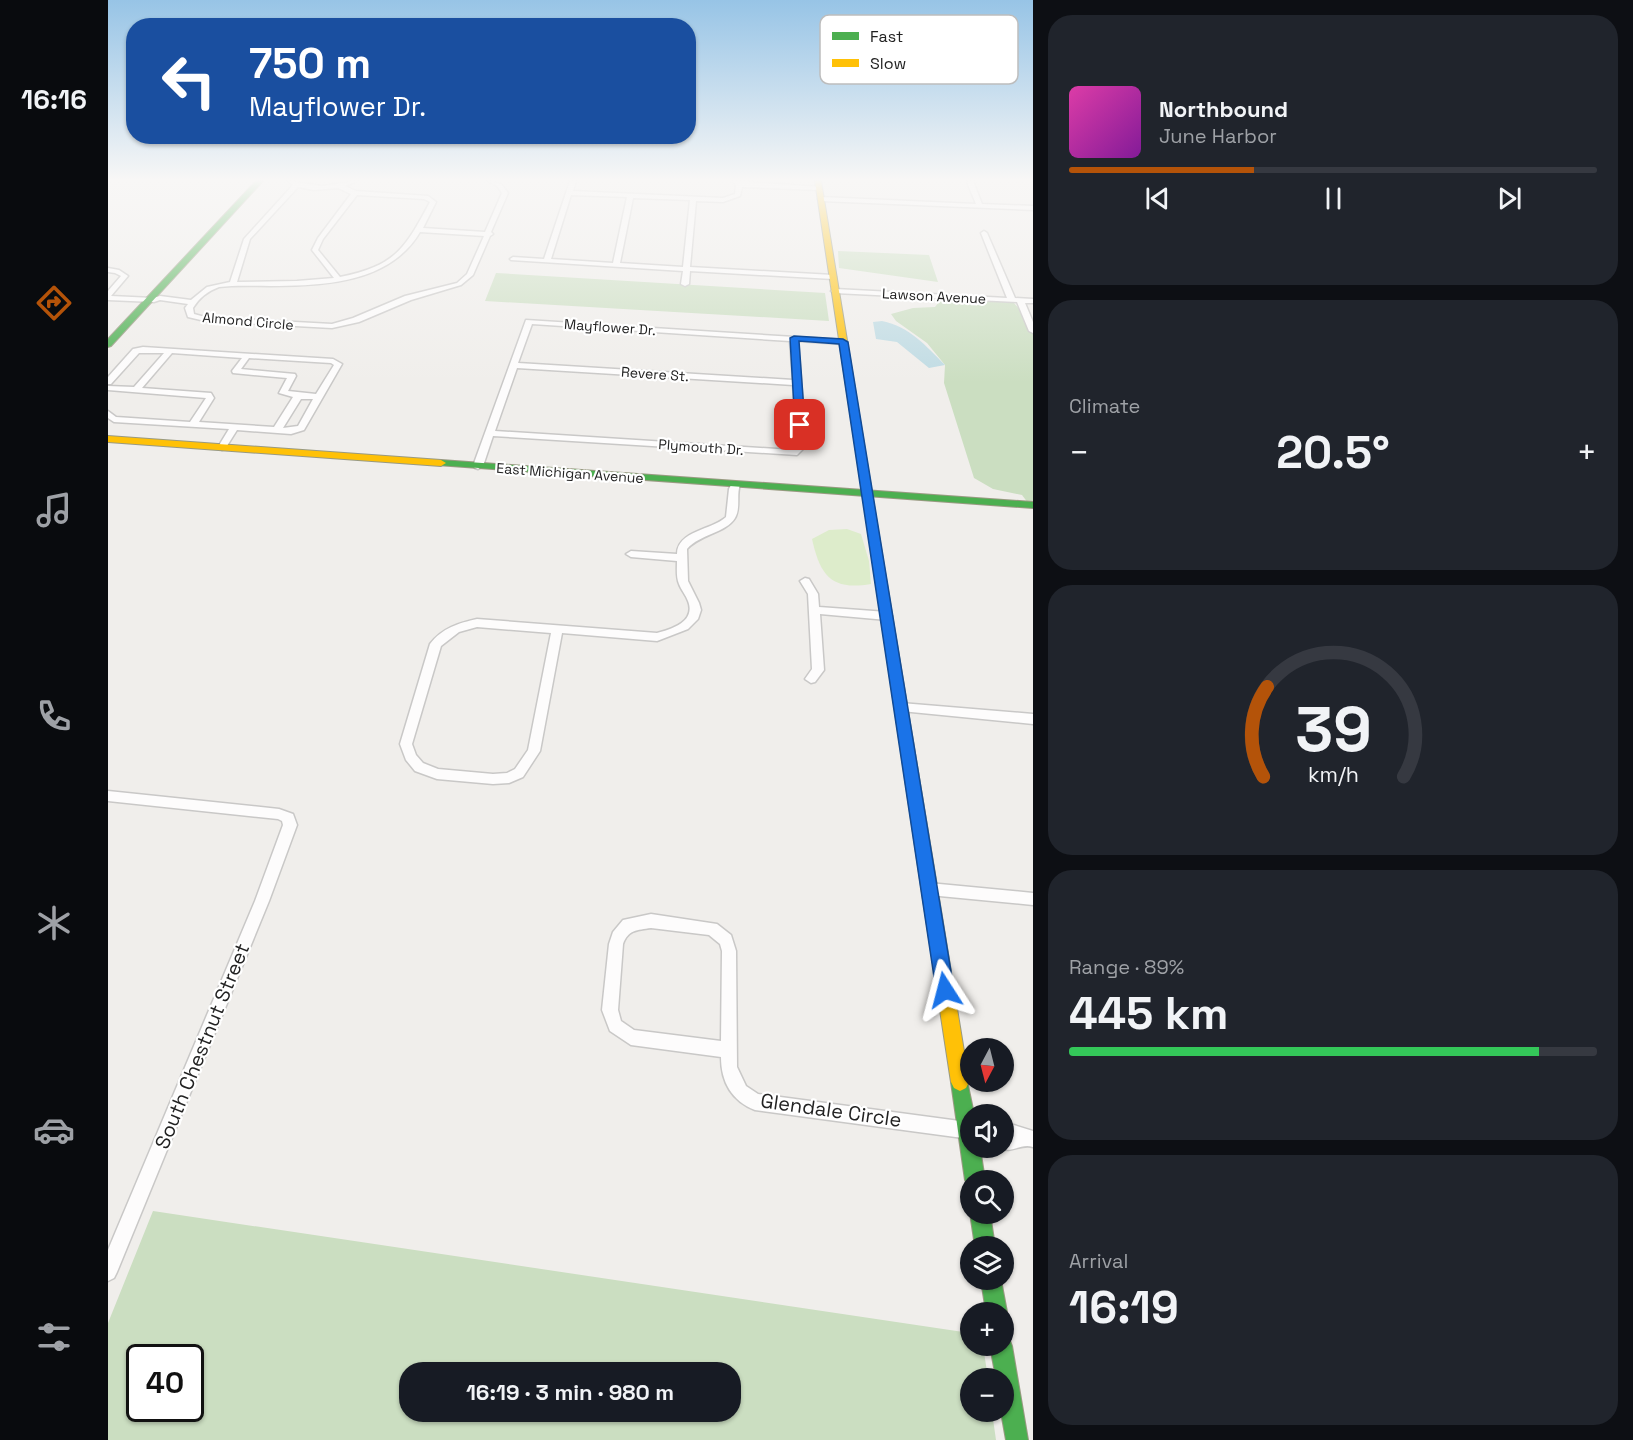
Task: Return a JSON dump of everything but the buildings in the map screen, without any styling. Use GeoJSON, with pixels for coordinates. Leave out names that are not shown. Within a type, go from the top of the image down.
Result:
{"type":"FeatureCollection","features":[{"type":"Feature","properties":{"kind":"street"},"geometry":{"type":"LineString","coordinates":[[108,344],[199,248]]}},
{"type":"Feature","properties":{"kind":"street"},"geometry":{"type":"LineString","coordinates":[[233,284],[244,248]]}},
{"type":"Feature","properties":{"kind":"street"},"geometry":{"type":"LineString","coordinates":[[316,248],[338,279]]}},
{"type":"Feature","properties":{"kind":"street","name":"Almond Circle"},"geometry":{"type":"LineString","coordinates":[[406,248],[398,257],[370,270],[338,279],[300,284],[233,284],[212,287],[189,302],[191,315],[205,319],[332,326],[356,320],[408,298],[459,284],[470,275],[483,248]]}},
{"type":"Feature","properties":{"kind":"street"},"geometry":{"type":"LineString","coordinates":[[547,261],[551,248]]}},
{"type":"Feature","properties":{"kind":"street"},"geometry":{"type":"LineString","coordinates":[[616,265],[619,248]]}},
{"type":"Feature","properties":{"kind":"street"},"geometry":{"type":"LineString","coordinates":[[685,284],[688,248]]}},
{"type":"Feature","properties":{"kind":"street"},"geometry":{"type":"LineString","coordinates":[[829,248],[965,1104]]}},
{"type":"Feature","properties":{"kind":"street"},"geometry":{"type":"LineString","coordinates":[[991,248],[1033,331]]}},
{"type":"Feature","properties":{"kind":"street","name":"Lawson Avenue"},"geometry":{"type":"LineString","coordinates":[[513,259],[686,268],[834,284],[1033,301]]}},
{"type":"Feature","properties":{"kind":"street"},"geometry":{"type":"LineString","coordinates":[[108,270],[123,273],[125,276],[108,296]]}},
{"type":"Feature","properties":{"kind":"street"},"geometry":{"type":"LineString","coordinates":[[108,296],[152,300],[155,303],[189,302]]}},
{"type":"Feature","properties":{"kind":"street","name":"Mayflower Dr."},"geometry":{"type":"LineString","coordinates":[[478,466],[529,322],[843,342]]}},
{"type":"Feature","properties":{"kind":"street","name":"Plymouth Dr."},"geometry":{"type":"LineString","coordinates":[[490,433],[794,453],[802,446],[794,338]]}},
{"type":"Feature","properties":{"kind":"street"},"geometry":{"type":"LineString","coordinates":[[108,382],[135,351],[143,349],[303,359],[338,364],[301,428],[291,431],[114,419],[108,414]]}},
{"type":"Feature","properties":{"kind":"street"},"geometry":{"type":"LineString","coordinates":[[136,390],[170,351]]}},
{"type":"Feature","properties":{"kind":"street"},"geometry":{"type":"LineString","coordinates":[[247,356],[236,371],[292,376]]}},
{"type":"Feature","properties":{"kind":"street"},"geometry":{"type":"LineString","coordinates":[[303,359],[283,393],[319,397]]}},
{"type":"Feature","properties":{"kind":"street","name":"Revere St."},"geometry":{"type":"LineString","coordinates":[[514,365],[797,383]]}},
{"type":"Feature","properties":{"kind":"street"},"geometry":{"type":"LineString","coordinates":[[108,388],[208,395],[210,398],[193,424]]}},
{"type":"Feature","properties":{"kind":"street"},"geometry":{"type":"LineString","coordinates":[[277,430],[298,396]]}},
{"type":"Feature","properties":{"kind":"street"},"geometry":{"type":"LineString","coordinates":[[222,447],[235,428]]}},
{"type":"Feature","properties":{"kind":"street","name":"East Michigan Avenue"},"geometry":{"type":"LineString","coordinates":[[108,439],[1033,505]]}},
{"type":"Feature","properties":{"kind":"street"},"geometry":{"type":"LineString","coordinates":[[557,630],[534,752],[519,773],[509,778],[493,779],[437,774],[419,767],[410,757],[406,744],[436,644],[444,634],[453,628],[477,623],[657,637],[674,634],[687,625],[694,614],[694,604],[683,579],[682,558],[698,539],[725,528],[735,519],[739,492],[735,485]]}},
{"type":"Feature","properties":{"kind":"street"},"geometry":{"type":"LineString","coordinates":[[631,554],[682,558]]}},
{"type":"Feature","properties":{"kind":"street"},"geometry":{"type":"LineString","coordinates":[[805,581],[813,594],[815,610],[818,670],[811,679]]}},
{"type":"Feature","properties":{"kind":"street"},"geometry":{"type":"LineString","coordinates":[[815,610],[887,616]]}},
{"type":"Feature","properties":{"kind":"street"},"geometry":{"type":"LineString","coordinates":[[901,707],[1033,719]]}},
{"type":"Feature","properties":{"kind":"street","name":"South Chestnut Street"},"geometry":{"type":"LineString","coordinates":[[108,796],[279,814],[288,818],[290,825],[262,901],[108,1272]]}},
{"type":"Feature","properties":{"kind":"street"},"geometry":{"type":"LineString","coordinates":[[929,889],[1033,899]]}},
{"type":"Feature","properties":{"kind":"street","name":"Glendale Circle"},"geometry":{"type":"LineString","coordinates":[[728,1050],[631,1037],[615,1026],[610,1010],[615,944],[624,928],[634,922],[651,921],[706,927],[722,935],[729,951],[728,1050],[733,1080],[740,1092],[755,1101],[960,1130]]}},
{"type":"Feature","properties":{"kind":"street"},"geometry":{"type":"LineString","coordinates":[[1014,1134],[1029,1139]]}},
{"type":"Feature","properties":{"kind":"street"},"geometry":{"type":"LineString","coordinates":[[1014,1142],[1029,1139]]}},
{"type":"Feature","properties":{"kind":"street"},"geometry":{"type":"LineString","coordinates":[[1003,1356],[1017,1440]]}},
{"type":"Feature","properties":{"kind":"green space"},"geometry":{"type":"Polygon","coordinates":[[[838,251],[929,255],[938,282],[839,268],[838,251]]]}},
{"type":"Feature","properties":{"kind":"green space"},"geometry":{"type":"Polygon","coordinates":[[[496,273],[825,293],[829,321],[485,301],[496,273]]]}},
{"type":"Feature","properties":{"kind":"green space"},"geometry":{"type":"Polygon","coordinates":[[[946,293],[1013,302],[1033,324],[1033,503],[1028,503],[1022,495],[993,489],[974,478],[944,383],[945,365],[927,343],[896,321],[891,314],[913,308],[935,307],[946,293]]]}},
{"type":"Feature","properties":{"kind":"green space"},"geometry":{"type":"Polygon","coordinates":[[[847,529],[861,534],[869,561],[871,584],[857,586],[837,582],[830,578],[819,562],[812,539],[829,530],[847,529]]]}},
{"type":"Feature","properties":{"kind":"green space"},"geometry":{"type":"Polygon","coordinates":[[[153,1211],[960,1332],[960,1356],[985,1356],[986,1368],[960,1368],[960,1422],[993,1422],[996,1440],[108,1440],[108,1323],[153,1211]]]}},
{"type":"Feature","properties":{"kind":"water"},"geometry":{"type":"Polygon","coordinates":[[[882,321],[909,332],[945,365],[929,368],[897,342],[876,339],[873,322],[882,321]]]}},
{"type":"Feature","properties":{"kind":"traffic: fast"},"geometry":{"type":"LineString","coordinates":[[108,344],[197,248]]}},
{"type":"Feature","properties":{"kind":"traffic: fast"},"geometry":{"type":"LineString","coordinates":[[441,463],[1033,505]]}},
{"type":"Feature","properties":{"kind":"traffic: fast"},"geometry":{"type":"LineString","coordinates":[[872,524],[929,886]]}},
{"type":"Feature","properties":{"kind":"traffic: fast"},"geometry":{"type":"LineString","coordinates":[[962,1092],[973,1170]]}},
{"type":"Feature","properties":{"kind":"traffic: fast"},"geometry":{"type":"LineString","coordinates":[[982,1224],[983,1236]]}},
{"type":"Feature","properties":{"kind":"traffic: fast"},"geometry":{"type":"LineString","coordinates":[[993,1290],[994,1302]]}},
{"type":"Feature","properties":{"kind":"traffic: fast"},"geometry":{"type":"LineString","coordinates":[[1003,1356],[1017,1440]]}},
{"type":"Feature","properties":{"kind":"traffic: slow"},"geometry":{"type":"LineString","coordinates":[[829,248],[872,524]]}},
{"type":"Feature","properties":{"kind":"traffic: slow"},"geometry":{"type":"LineString","coordinates":[[108,439],[441,463]]}},
{"type":"Feature","properties":{"kind":"traffic: slow"},"geometry":{"type":"LineString","coordinates":[[929,886],[960,1082]]}},
{"type":"Feature","properties":{"kind":"route"},"geometry":{"type":"LineString","coordinates":[[800,425],[794,338],[843,342],[945,990]]}}]}
